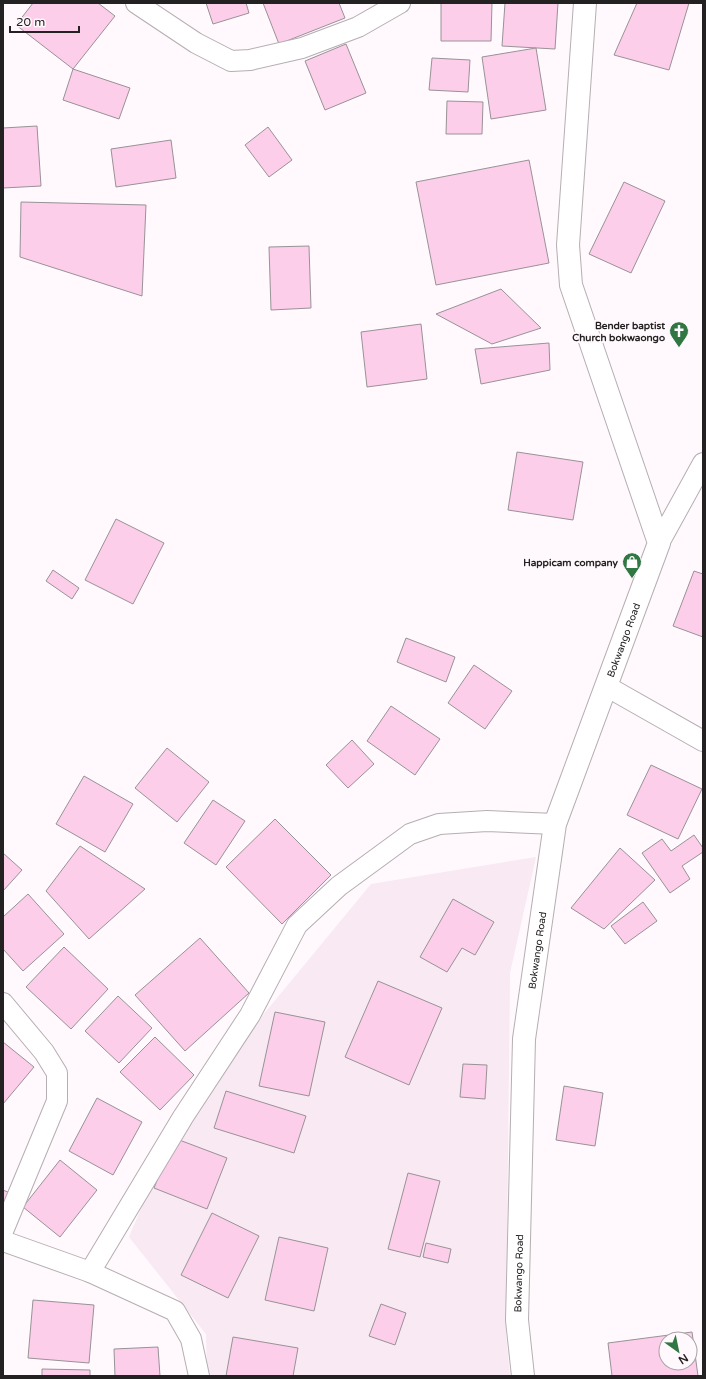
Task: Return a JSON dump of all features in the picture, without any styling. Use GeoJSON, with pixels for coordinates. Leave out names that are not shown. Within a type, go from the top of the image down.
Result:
{"type":"FeatureCollection","features":[{"type":"Feature","properties":{"kind":"street"},"geometry":{"type":"LineString","coordinates":[[136,3],[196,43],[231,61],[250,60],[302,48],[358,27],[400,3]]}},
{"type":"Feature","properties":{"kind":"street"},"geometry":{"type":"LineString","coordinates":[[585,3],[568,245],[572,285],[659,543]]}},
{"type":"Feature","properties":{"kind":"street"},"geometry":{"type":"LineString","coordinates":[[659,543],[703,463]]}},
{"type":"Feature","properties":{"kind":"street","name":"Bokwango Road"},"geometry":{"type":"LineString","coordinates":[[523,1376],[517,1320],[524,1039],[556,824],[659,543]]}},
{"type":"Feature","properties":{"kind":"street"},"geometry":{"type":"LineString","coordinates":[[606,686],[703,741]]}},
{"type":"Feature","properties":{"kind":"street"},"geometry":{"type":"LineString","coordinates":[[90,1272],[183,1118],[250,1015],[297,925],[339,886],[410,834],[439,824],[487,821],[556,824]]}},
{"type":"Feature","properties":{"kind":"street"},"geometry":{"type":"LineString","coordinates":[[3,1003],[44,1052],[57,1073],[57,1101],[3,1231]]}},
{"type":"Feature","properties":{"kind":"street"},"geometry":{"type":"LineString","coordinates":[[3,1241],[90,1272],[175,1311],[191,1338],[199,1376]]}},
{"type":"Feature","properties":{"kind":"shaded area"},"geometry":{"type":"Polygon","coordinates":[[[536,857],[510,973],[506,1334],[510,1376],[207,1376],[206,1334],[129,1237],[168,1145],[263,1015],[371,884],[536,857]]]}},
{"type":"Feature","properties":{"kind":"building"},"geometry":{"type":"Polygon","coordinates":[[[33,3],[98,3],[115,16],[73,69],[16,25],[33,3]]]}},
{"type":"Feature","properties":{"kind":"building"},"geometry":{"type":"Polygon","coordinates":[[[206,3],[246,3],[249,13],[213,24],[206,3]]]}},
{"type":"Feature","properties":{"kind":"building"},"geometry":{"type":"Polygon","coordinates":[[[263,3],[339,3],[345,18],[279,44],[263,3]]]}},
{"type":"Feature","properties":{"kind":"building"},"geometry":{"type":"Polygon","coordinates":[[[441,3],[492,3],[491,41],[441,41],[441,3]]]}},
{"type":"Feature","properties":{"kind":"building"},"geometry":{"type":"Polygon","coordinates":[[[505,3],[558,3],[555,49],[502,46],[505,3]]]}},
{"type":"Feature","properties":{"kind":"building"},"geometry":{"type":"Polygon","coordinates":[[[637,3],[689,3],[669,70],[614,55],[637,3]]]}},
{"type":"Feature","properties":{"kind":"building"},"geometry":{"type":"Polygon","coordinates":[[[346,44],[366,93],[325,110],[305,61],[346,44]]]}},
{"type":"Feature","properties":{"kind":"building"},"geometry":{"type":"Polygon","coordinates":[[[536,48],[546,110],[491,119],[482,57],[536,48]]]}},
{"type":"Feature","properties":{"kind":"building"},"geometry":{"type":"Polygon","coordinates":[[[432,58],[470,60],[468,92],[429,90],[432,58]]]}},
{"type":"Feature","properties":{"kind":"building"},"geometry":{"type":"Polygon","coordinates":[[[73,69],[130,88],[119,119],[63,100],[73,69]]]}},
{"type":"Feature","properties":{"kind":"building"},"geometry":{"type":"Polygon","coordinates":[[[447,101],[483,102],[482,134],[446,134],[447,101]]]}},
{"type":"Feature","properties":{"kind":"building"},"geometry":{"type":"Polygon","coordinates":[[[37,126],[41,186],[3,188],[3,128],[37,126]]]}},
{"type":"Feature","properties":{"kind":"building"},"geometry":{"type":"Polygon","coordinates":[[[268,127],[292,160],[269,177],[245,145],[268,127]]]}},
{"type":"Feature","properties":{"kind":"building"},"geometry":{"type":"Polygon","coordinates":[[[171,140],[176,178],[116,187],[111,149],[171,140]]]}},
{"type":"Feature","properties":{"kind":"building"},"geometry":{"type":"Polygon","coordinates":[[[529,160],[549,263],[436,285],[416,182],[529,160]]]}},
{"type":"Feature","properties":{"kind":"building"},"geometry":{"type":"Polygon","coordinates":[[[624,182],[665,201],[631,273],[589,254],[624,182]]]}},
{"type":"Feature","properties":{"kind":"building"},"geometry":{"type":"Polygon","coordinates":[[[21,202],[146,205],[142,296],[20,257],[21,202]]]}},
{"type":"Feature","properties":{"kind":"building"},"geometry":{"type":"Polygon","coordinates":[[[309,246],[311,308],[271,310],[269,247],[309,246]]]}},
{"type":"Feature","properties":{"kind":"building"},"geometry":{"type":"Polygon","coordinates":[[[501,289],[541,328],[492,344],[436,314],[501,289]]]}},
{"type":"Feature","properties":{"kind":"building"},"geometry":{"type":"Polygon","coordinates":[[[421,324],[427,379],[367,387],[361,332],[421,324]]]}},
{"type":"Feature","properties":{"kind":"building"},"geometry":{"type":"Polygon","coordinates":[[[549,343],[550,370],[481,384],[475,349],[549,343]]]}},
{"type":"Feature","properties":{"kind":"building"},"geometry":{"type":"Polygon","coordinates":[[[517,452],[583,462],[573,520],[508,510],[517,452]]]}},
{"type":"Feature","properties":{"kind":"building"},"geometry":{"type":"Polygon","coordinates":[[[116,519],[164,543],[133,604],[85,580],[116,519]]]}},
{"type":"Feature","properties":{"kind":"building"},"geometry":{"type":"Polygon","coordinates":[[[53,570],[79,588],[72,599],[46,581],[53,570]]]}},
{"type":"Feature","properties":{"kind":"building"},"geometry":{"type":"Polygon","coordinates":[[[694,571],[703,574],[703,637],[673,626],[694,571]]]}},
{"type":"Feature","properties":{"kind":"building"},"geometry":{"type":"Polygon","coordinates":[[[406,638],[455,657],[446,682],[397,662],[406,638]]]}},
{"type":"Feature","properties":{"kind":"building"},"geometry":{"type":"Polygon","coordinates":[[[474,665],[512,691],[485,729],[448,703],[474,665]]]}},
{"type":"Feature","properties":{"kind":"building"},"geometry":{"type":"Polygon","coordinates":[[[391,706],[440,739],[415,775],[367,741],[391,706]]]}},
{"type":"Feature","properties":{"kind":"building"},"geometry":{"type":"Polygon","coordinates":[[[352,740],[374,764],[348,788],[326,765],[352,740]]]}},
{"type":"Feature","properties":{"kind":"building"},"geometry":{"type":"Polygon","coordinates":[[[167,748],[209,782],[177,822],[135,788],[167,748]]]}},
{"type":"Feature","properties":{"kind":"building"},"geometry":{"type":"Polygon","coordinates":[[[651,765],[702,789],[678,839],[627,815],[651,765]]]}},
{"type":"Feature","properties":{"kind":"building"},"geometry":{"type":"Polygon","coordinates":[[[84,776],[133,804],[105,852],[56,824],[84,776]]]}},
{"type":"Feature","properties":{"kind":"building"},"geometry":{"type":"Polygon","coordinates":[[[213,800],[245,821],[216,865],[184,843],[213,800]]]}},
{"type":"Feature","properties":{"kind":"building"},"geometry":{"type":"Polygon","coordinates":[[[275,819],[331,875],[282,924],[226,867],[275,819]]]}},
{"type":"Feature","properties":{"kind":"building"},"geometry":{"type":"Polygon","coordinates":[[[694,835],[703,848],[703,852],[682,866],[690,879],[670,893],[642,853],[662,839],[671,851],[694,835]]]}},
{"type":"Feature","properties":{"kind":"building"},"geometry":{"type":"Polygon","coordinates":[[[80,846],[145,889],[89,939],[46,891],[80,846]]]}},
{"type":"Feature","properties":{"kind":"building"},"geometry":{"type":"Polygon","coordinates":[[[620,848],[655,880],[604,929],[571,908],[620,848]]]}},
{"type":"Feature","properties":{"kind":"building"},"geometry":{"type":"Polygon","coordinates":[[[3,853],[22,870],[3,891],[3,853]]]}},
{"type":"Feature","properties":{"kind":"building"},"geometry":{"type":"Polygon","coordinates":[[[28,894],[64,934],[23,971],[3,949],[3,917],[28,894]]]}},
{"type":"Feature","properties":{"kind":"building"},"geometry":{"type":"Polygon","coordinates":[[[453,899],[494,922],[475,955],[462,948],[447,972],[420,957],[453,899]]]}},
{"type":"Feature","properties":{"kind":"building"},"geometry":{"type":"Polygon","coordinates":[[[643,902],[657,921],[625,944],[611,926],[643,902]]]}},
{"type":"Feature","properties":{"kind":"building"},"geometry":{"type":"Polygon","coordinates":[[[200,938],[249,993],[185,1051],[135,995],[200,938]]]}},
{"type":"Feature","properties":{"kind":"building"},"geometry":{"type":"Polygon","coordinates":[[[64,947],[108,989],[71,1029],[26,987],[64,947]]]}},
{"type":"Feature","properties":{"kind":"building"},"geometry":{"type":"Polygon","coordinates":[[[378,981],[442,1008],[409,1085],[345,1057],[378,981]]]}},
{"type":"Feature","properties":{"kind":"building"},"geometry":{"type":"Polygon","coordinates":[[[118,996],[152,1028],[119,1063],[85,1031],[118,996]]]}},
{"type":"Feature","properties":{"kind":"building"},"geometry":{"type":"Polygon","coordinates":[[[275,1012],[325,1022],[309,1096],[259,1086],[275,1012]]]}},
{"type":"Feature","properties":{"kind":"building"},"geometry":{"type":"Polygon","coordinates":[[[155,1037],[194,1075],[160,1110],[120,1072],[155,1037]]]}},
{"type":"Feature","properties":{"kind":"building"},"geometry":{"type":"Polygon","coordinates":[[[3,1042],[34,1067],[3,1104],[3,1042]]]}},
{"type":"Feature","properties":{"kind":"building"},"geometry":{"type":"Polygon","coordinates":[[[463,1064],[487,1065],[485,1099],[460,1097],[463,1064]]]}},
{"type":"Feature","properties":{"kind":"building"},"geometry":{"type":"Polygon","coordinates":[[[564,1086],[603,1093],[595,1146],[556,1140],[564,1086]]]}},
{"type":"Feature","properties":{"kind":"building"},"geometry":{"type":"Polygon","coordinates":[[[226,1091],[306,1116],[294,1153],[214,1128],[226,1091]]]}},
{"type":"Feature","properties":{"kind":"building"},"geometry":{"type":"Polygon","coordinates":[[[97,1098],[142,1122],[113,1175],[69,1151],[97,1098]]]}},
{"type":"Feature","properties":{"kind":"building"},"geometry":{"type":"Polygon","coordinates":[[[174,1138],[227,1158],[207,1209],[154,1188],[174,1138]]]}},
{"type":"Feature","properties":{"kind":"building"},"geometry":{"type":"Polygon","coordinates":[[[60,1160],[97,1190],[60,1237],[23,1207],[60,1160]]]}},
{"type":"Feature","properties":{"kind":"building"},"geometry":{"type":"Polygon","coordinates":[[[408,1173],[440,1181],[420,1257],[388,1249],[408,1173]]]}},
{"type":"Feature","properties":{"kind":"building"},"geometry":{"type":"Polygon","coordinates":[[[3,1190],[10,1193],[3,1211],[3,1190]]]}},
{"type":"Feature","properties":{"kind":"building"},"geometry":{"type":"Polygon","coordinates":[[[212,1213],[259,1236],[228,1298],[181,1275],[212,1213]]]}},
{"type":"Feature","properties":{"kind":"building"},"geometry":{"type":"Polygon","coordinates":[[[279,1237],[328,1248],[314,1311],[265,1300],[279,1237]]]}},
{"type":"Feature","properties":{"kind":"building"},"geometry":{"type":"Polygon","coordinates":[[[426,1243],[451,1249],[448,1263],[423,1257],[426,1243]]]}},
{"type":"Feature","properties":{"kind":"building"},"geometry":{"type":"Polygon","coordinates":[[[33,1300],[94,1305],[89,1363],[28,1358],[33,1300]]]}},
{"type":"Feature","properties":{"kind":"building"},"geometry":{"type":"Polygon","coordinates":[[[381,1304],[406,1313],[395,1345],[369,1336],[381,1304]]]}},
{"type":"Feature","properties":{"kind":"building"},"geometry":{"type":"Polygon","coordinates":[[[658,1336],[658,1371],[697,1371],[698,1376],[612,1376],[608,1343],[658,1336]]]}},
{"type":"Feature","properties":{"kind":"building"},"geometry":{"type":"Polygon","coordinates":[[[233,1337],[298,1348],[293,1376],[226,1376],[233,1337]]]}},
{"type":"Feature","properties":{"kind":"building"},"geometry":{"type":"Polygon","coordinates":[[[158,1347],[160,1376],[115,1376],[114,1349],[158,1347]]]}},
{"type":"Feature","properties":{"kind":"building"},"geometry":{"type":"Polygon","coordinates":[[[42,1369],[90,1370],[90,1376],[42,1376],[42,1369]]]}},
{"type":"Feature","properties":{"kind":"place","name":"Bender baptist Church bokwaongo"},"geometry":{"type":"Point","coordinates":[679,348]}},
{"type":"Feature","properties":{"kind":"place","name":"Happicam company"},"geometry":{"type":"Point","coordinates":[632,579]}}]}
